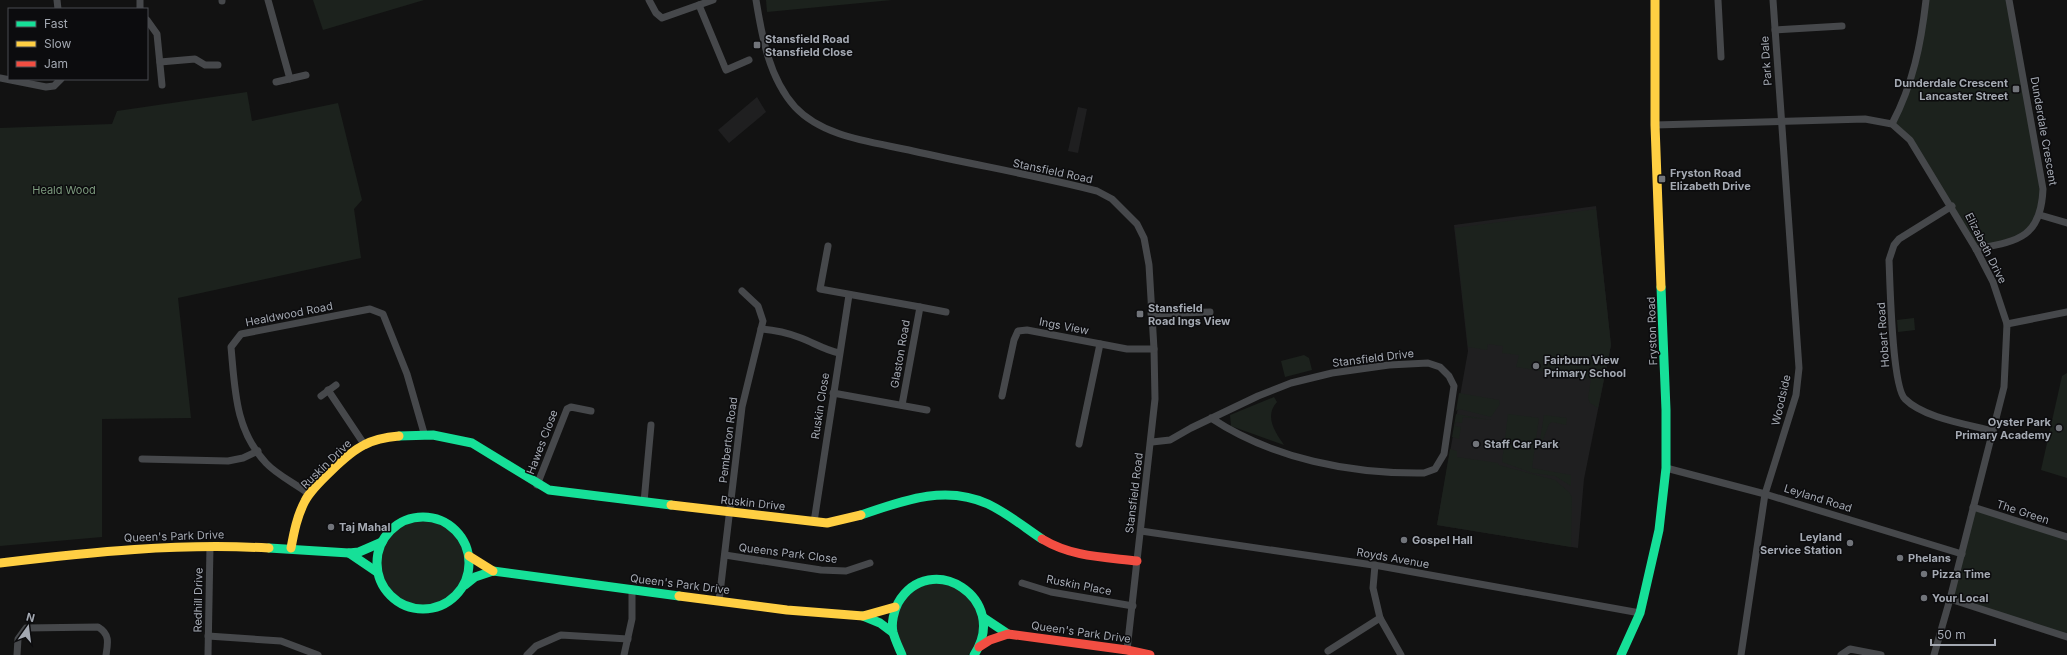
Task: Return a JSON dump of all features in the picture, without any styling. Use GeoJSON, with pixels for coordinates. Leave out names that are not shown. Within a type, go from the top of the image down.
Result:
{"type":"FeatureCollection","features":[{"type":"Feature","properties":{"kind":"street"},"geometry":{"type":"LineString","coordinates":[[268,0],[290,79]]}},
{"type":"Feature","properties":{"kind":"street"},"geometry":{"type":"LineString","coordinates":[[649,0],[656,13],[662,18],[713,0]]}},
{"type":"Feature","properties":{"kind":"street","name":"Stansfield Road"},"geometry":{"type":"LineString","coordinates":[[756,0],[769,61],[773,71],[784,92],[796,108],[813,121],[837,134],[1096,191],[1112,200],[1128,214],[1144,238],[1149,265],[1154,349],[1155,399],[1152,442],[1127,650]]}},
{"type":"Feature","properties":{"kind":"street","name":"Fryston Road"},"geometry":{"type":"LineString","coordinates":[[1621,655],[1640,613],[1659,530],[1666,468],[1666,402],[1655,125],[1655,0]]}},
{"type":"Feature","properties":{"kind":"street"},"geometry":{"type":"LineString","coordinates":[[1718,0],[1721,57]]}},
{"type":"Feature","properties":{"kind":"street","name":"Park Dale"},"geometry":{"type":"LineString","coordinates":[[1773,0],[1781,121]]}},
{"type":"Feature","properties":{"kind":"street"},"geometry":{"type":"LineString","coordinates":[[1655,125],[1865,119],[1892,124],[1904,100],[1914,70],[1926,0]]}},
{"type":"Feature","properties":{"kind":"street","name":"Dunderdale Crescent"},"geometry":{"type":"LineString","coordinates":[[2009,0],[2043,189],[2040,214]]}},
{"type":"Feature","properties":{"kind":"street"},"geometry":{"type":"LineString","coordinates":[[699,5],[726,70],[750,60]]}},
{"type":"Feature","properties":{"kind":"street"},"geometry":{"type":"LineString","coordinates":[[148,21],[157,34],[162,85]]}},
{"type":"Feature","properties":{"kind":"street"},"geometry":{"type":"LineString","coordinates":[[1775,30],[1842,26]]}},
{"type":"Feature","properties":{"kind":"street"},"geometry":{"type":"LineString","coordinates":[[160,62],[195,59],[205,65],[218,64]]}},
{"type":"Feature","properties":{"kind":"street"},"geometry":{"type":"LineString","coordinates":[[276,82],[306,75]]}},
{"type":"Feature","properties":{"kind":"street"},"geometry":{"type":"LineString","coordinates":[[10,80],[46,87],[54,86],[60,80]]}},
{"type":"Feature","properties":{"kind":"street","name":"Woodside"},"geometry":{"type":"LineString","coordinates":[[1741,655],[1765,494],[1787,426],[1798,382],[1799,368],[1781,121]]}},
{"type":"Feature","properties":{"kind":"street","name":"Elizabeth Drive"},"geometry":{"type":"LineString","coordinates":[[1892,124],[1910,140],[1952,206],[1993,282],[2007,324],[2004,387],[1962,554],[1934,655]]}},
{"type":"Feature","properties":{"kind":"street","name":"Hobart Road"},"geometry":{"type":"LineString","coordinates":[[1952,206],[1899,239],[1891,252],[1889,260],[1897,377],[1903,397],[1917,408],[1993,431]]}},
{"type":"Feature","properties":{"kind":"street"},"geometry":{"type":"LineString","coordinates":[[1976,249],[2012,242],[2025,234],[2040,214],[2067,223]]}},
{"type":"Feature","properties":{"kind":"street","name":"Glaston Road"},"geometry":{"type":"LineString","coordinates":[[828,246],[820,288],[849,295],[946,312]]}},
{"type":"Feature","properties":{"kind":"street","name":"Pemberton Road"},"geometry":{"type":"LineString","coordinates":[[719,601],[731,513],[742,407],[763,321],[758,306],[742,291]]}},
{"type":"Feature","properties":{"kind":"street","name":"Ruskin Close"},"geometry":{"type":"LineString","coordinates":[[814,522],[849,295]]}},
{"type":"Feature","properties":{"kind":"street","name":"Glaston Road"},"geometry":{"type":"LineString","coordinates":[[902,405],[920,308]]}},
{"type":"Feature","properties":{"kind":"street","name":"Healdwood Road"},"geometry":{"type":"LineString","coordinates":[[309,494],[267,464],[248,438],[237,409],[231,347],[241,334],[370,309],[383,314],[407,374],[424,433]]}},
{"type":"Feature","properties":{"kind":"street"},"geometry":{"type":"LineString","coordinates":[[1151,314],[1210,312]]}},
{"type":"Feature","properties":{"kind":"street"},"geometry":{"type":"LineString","coordinates":[[2007,324],[2067,312]]}},
{"type":"Feature","properties":{"kind":"street"},"geometry":{"type":"LineString","coordinates":[[761,329],[780,331],[802,338],[826,350],[839,353]]}},
{"type":"Feature","properties":{"kind":"street","name":"Ings View"},"geometry":{"type":"LineString","coordinates":[[1002,396],[1014,340],[1018,331],[1027,330],[1127,349],[1154,349]]}},
{"type":"Feature","properties":{"kind":"street","name":"Ings View"},"geometry":{"type":"LineString","coordinates":[[1079,444],[1100,344]]}},
{"type":"Feature","properties":{"kind":"street","name":"Stansfield Drive"},"geometry":{"type":"LineString","coordinates":[[1152,442],[1170,440],[1211,418],[1258,396],[1291,383],[1332,373],[1389,364],[1428,362],[1440,367],[1449,376],[1454,386],[1444,454],[1435,469],[1424,473],[1353,468],[1289,456],[1234,434],[1211,418]]}},
{"type":"Feature","properties":{"kind":"street"},"geometry":{"type":"LineString","coordinates":[[321,396],[336,385]]}},
{"type":"Feature","properties":{"kind":"street","name":"Ruskin Drive"},"geometry":{"type":"LineString","coordinates":[[328,390],[364,444]]}},
{"type":"Feature","properties":{"kind":"street","name":"Glaston Road"},"geometry":{"type":"LineString","coordinates":[[833,393],[927,410]]}},
{"type":"Feature","properties":{"kind":"street","name":"Hawes Close"},"geometry":{"type":"LineString","coordinates":[[537,485],[567,409],[571,407],[592,411]]}},
{"type":"Feature","properties":{"kind":"street"},"geometry":{"type":"LineString","coordinates":[[644,502],[650,425]]}},
{"type":"Feature","properties":{"kind":"street","name":"Ruskin Drive"},"geometry":{"type":"LineString","coordinates":[[291,548],[297,521],[309,494],[364,444],[395,436],[424,433],[470,442],[491,452],[537,485],[549,490],[560,492],[827,523],[845,521],[919,495],[960,495],[994,507],[1011,516],[1050,543],[1064,550],[1080,554],[1137,561]]}},
{"type":"Feature","properties":{"kind":"street"},"geometry":{"type":"LineString","coordinates":[[142,459],[228,461],[243,458],[258,451]]}},
{"type":"Feature","properties":{"kind":"street","name":"Leyland Road"},"geometry":{"type":"LineString","coordinates":[[1666,468],[1765,494],[1962,554]]}},
{"type":"Feature","properties":{"kind":"street","name":"The Green"},"geometry":{"type":"LineString","coordinates":[[1973,507],[2067,537]]}},
{"type":"Feature","properties":{"kind":"street","name":"Queen's Park Drive"},"geometry":{"type":"LineString","coordinates":[[465,585],[469,571],[469,556],[465,542],[456,529],[444,521],[434,518],[418,517],[404,520],[391,529],[382,542],[378,551],[377,572],[380,582],[388,594],[400,604],[414,609],[429,609],[443,605],[456,597],[465,585],[476,577],[493,571]]}},
{"type":"Feature","properties":{"kind":"street","name":"Royds Avenue"},"geometry":{"type":"LineString","coordinates":[[1141,531],[1375,565],[1640,613]]}},
{"type":"Feature","properties":{"kind":"street","name":"Queen's Park Drive"},"geometry":{"type":"LineString","coordinates":[[0,563],[100,551],[157,547],[210,546],[291,548],[349,553],[364,550],[382,542]]}},
{"type":"Feature","properties":{"kind":"street","name":"Redhill Drive"},"geometry":{"type":"LineString","coordinates":[[208,655],[210,546]]}},
{"type":"Feature","properties":{"kind":"street","name":"Queen's Park Drive"},"geometry":{"type":"LineString","coordinates":[[349,553],[377,572]]}},
{"type":"Feature","properties":{"kind":"street","name":"Queens Park Close"},"geometry":{"type":"LineString","coordinates":[[725,555],[821,570],[846,571],[870,563]]}},
{"type":"Feature","properties":{"kind":"street","name":"Queen's Park Drive"},"geometry":{"type":"LineString","coordinates":[[469,556],[493,571],[787,610],[864,616],[879,613],[895,607]]}},
{"type":"Feature","properties":{"kind":"street"},"geometry":{"type":"LineString","coordinates":[[1375,565],[1373,588],[1380,618],[1401,655]]}},
{"type":"Feature","properties":{"kind":"street"},"geometry":{"type":"LineString","coordinates":[[902,655],[895,644],[892,632],[892,619],[895,607],[902,596],[918,583],[928,580],[949,580],[958,583],[971,592],[980,604],[984,618],[984,633],[979,647],[974,655]]}},
{"type":"Feature","properties":{"kind":"street","name":"Ruskin Place"},"geometry":{"type":"LineString","coordinates":[[1022,583],[1051,592],[1133,606]]}},
{"type":"Feature","properties":{"kind":"street"},"geometry":{"type":"LineString","coordinates":[[624,655],[632,619],[632,589]]}},
{"type":"Feature","properties":{"kind":"street"},"geometry":{"type":"LineString","coordinates":[[1950,599],[2067,637]]}},
{"type":"Feature","properties":{"kind":"street","name":"Queen's Park Drive"},"geometry":{"type":"LineString","coordinates":[[864,616],[880,623],[892,632]]}},
{"type":"Feature","properties":{"kind":"street","name":"Queen's Park Drive"},"geometry":{"type":"LineString","coordinates":[[984,618],[1008,634],[1127,650],[1150,655]]}},
{"type":"Feature","properties":{"kind":"street"},"geometry":{"type":"LineString","coordinates":[[1328,651],[1380,618]]}},
{"type":"Feature","properties":{"kind":"street"},"geometry":{"type":"LineString","coordinates":[[17,655],[18,639],[26,628],[98,626],[104,631],[108,640],[106,655]]}},
{"type":"Feature","properties":{"kind":"street","name":"Queen's Park Drive"},"geometry":{"type":"LineString","coordinates":[[979,647],[990,640],[1008,634]]}},
{"type":"Feature","properties":{"kind":"street"},"geometry":{"type":"LineString","coordinates":[[208,636],[282,641],[318,655]]}},
{"type":"Feature","properties":{"kind":"street"},"geometry":{"type":"LineString","coordinates":[[527,655],[536,646],[561,636],[628,639]]}},
{"type":"Feature","properties":{"kind":"street"},"geometry":{"type":"LineString","coordinates":[[1841,655],[1850,649],[1881,655]]}},
{"type":"Feature","properties":{"kind":"shaded area"},"geometry":{"type":"Polygon","coordinates":[[[757,97],[766,112],[729,143],[718,130],[757,97]]]}},
{"type":"Feature","properties":{"kind":"shaded area"},"geometry":{"type":"Polygon","coordinates":[[[1078,107],[1087,109],[1078,153],[1068,151],[1078,107]]]}},
{"type":"Feature","properties":{"kind":"shaded area","name":"Fairburn View Primary School"},"geometry":{"type":"Polygon","coordinates":[[[1596,206],[1611,345],[1584,479],[1578,548],[1437,525],[1468,351],[1454,225],[1596,206]]]}},
{"type":"Feature","properties":{"kind":"green space"},"geometry":{"type":"Polygon","coordinates":[[[313,0],[424,0],[323,30],[313,0]]]}},
{"type":"Feature","properties":{"kind":"green space"},"geometry":{"type":"Polygon","coordinates":[[[766,0],[892,0],[767,12],[766,0]]]}},
{"type":"Feature","properties":{"kind":"green space"},"geometry":{"type":"Polygon","coordinates":[[[1926,0],[2009,0],[2043,203],[2025,234],[1976,249],[1910,140],[1892,124],[1904,100],[1926,0]]]}},
{"type":"Feature","properties":{"kind":"green space","name":"Heald Wood"},"geometry":{"type":"Polygon","coordinates":[[[247,92],[252,121],[338,103],[362,200],[354,209],[361,258],[178,298],[191,418],[102,419],[102,537],[0,546],[0,128],[112,124],[117,111],[247,92]]]}},
{"type":"Feature","properties":{"kind":"green space"},"geometry":{"type":"Polygon","coordinates":[[[1596,209],[1611,345],[1598,408],[1590,403],[1588,398],[1591,379],[1516,367],[1519,355],[1502,353],[1503,346],[1488,344],[1487,350],[1468,347],[1455,228],[1596,209]]]}},
{"type":"Feature","properties":{"kind":"green space"},"geometry":{"type":"Polygon","coordinates":[[[1914,318],[1915,330],[1898,332],[1897,320],[1914,318]]]}},
{"type":"Feature","properties":{"kind":"green space"},"geometry":{"type":"Polygon","coordinates":[[[1304,355],[1309,358],[1312,370],[1285,377],[1281,361],[1304,355]]]}},
{"type":"Feature","properties":{"kind":"green space","name":"Oyster Park Primary Academy"},"geometry":{"type":"Polygon","coordinates":[[[2067,373],[2067,478],[2041,470],[2062,376],[2067,373]]]}},
{"type":"Feature","properties":{"kind":"green space"},"geometry":{"type":"Polygon","coordinates":[[[1459,393],[1499,400],[1500,404],[1491,417],[1459,409],[1456,411],[1459,393]]]}},
{"type":"Feature","properties":{"kind":"green space"},"geometry":{"type":"Polygon","coordinates":[[[1274,397],[1277,402],[1271,413],[1272,424],[1284,445],[1231,426],[1230,415],[1274,397]]]}},
{"type":"Feature","properties":{"kind":"green space"},"geometry":{"type":"Polygon","coordinates":[[[1456,414],[1492,420],[1463,417],[1462,423],[1456,422],[1455,426],[1461,427],[1459,439],[1452,437],[1456,414]]]}},
{"type":"Feature","properties":{"kind":"green space"},"geometry":{"type":"Polygon","coordinates":[[[1508,414],[1539,418],[1532,468],[1571,475],[1571,486],[1555,476],[1532,473],[1502,462],[1508,414]]]}},
{"type":"Feature","properties":{"kind":"green space"},"geometry":{"type":"Polygon","coordinates":[[[1544,415],[1567,418],[1566,425],[1552,422],[1549,424],[1543,440],[1540,440],[1544,415]]]}},
{"type":"Feature","properties":{"kind":"green space"},"geometry":{"type":"Polygon","coordinates":[[[1450,449],[1457,451],[1457,457],[1498,463],[1499,465],[1555,480],[1569,492],[1572,497],[1571,547],[1437,525],[1450,449]]]}},
{"type":"Feature","properties":{"kind":"green space"},"geometry":{"type":"Polygon","coordinates":[[[1973,507],[2067,536],[2067,635],[1950,599],[1973,507]]]}},
{"type":"Feature","properties":{"kind":"green space"},"geometry":{"type":"Polygon","coordinates":[[[415,521],[431,521],[447,528],[458,539],[465,555],[465,571],[462,579],[453,593],[447,598],[431,605],[415,605],[399,598],[388,587],[381,571],[381,555],[388,539],[399,528],[415,521]]]}},
{"type":"Feature","properties":{"kind":"green space"},"geometry":{"type":"Polygon","coordinates":[[[937,583],[951,586],[962,591],[971,599],[977,608],[980,619],[980,631],[976,643],[968,655],[908,655],[902,647],[897,628],[897,618],[903,601],[909,594],[918,588],[937,583]]]}},
{"type":"Feature","properties":{"kind":"traffic: fast"},"geometry":{"type":"LineString","coordinates":[[1621,655],[1640,613],[1659,530],[1666,468],[1666,410],[1661,287]]}},
{"type":"Feature","properties":{"kind":"traffic: fast"},"geometry":{"type":"LineString","coordinates":[[399,436],[433,435],[472,443],[549,490],[671,505]]}},
{"type":"Feature","properties":{"kind":"traffic: fast"},"geometry":{"type":"LineString","coordinates":[[861,515],[908,500],[940,495],[956,495],[972,498],[988,504],[1009,516],[1042,539]]}},
{"type":"Feature","properties":{"kind":"traffic: fast"},"geometry":{"type":"LineString","coordinates":[[414,517],[432,517],[449,524],[462,537],[469,554],[469,563],[469,572],[462,589],[449,602],[432,609],[414,609],[397,602],[384,589],[377,572],[377,554],[384,537],[397,524],[414,517]]}},
{"type":"Feature","properties":{"kind":"traffic: fast"},"geometry":{"type":"LineString","coordinates":[[269,548],[349,553],[359,552],[382,542]]}},
{"type":"Feature","properties":{"kind":"traffic: fast"},"geometry":{"type":"LineString","coordinates":[[349,553],[377,572]]}},
{"type":"Feature","properties":{"kind":"traffic: fast"},"geometry":{"type":"LineString","coordinates":[[465,585],[475,577],[493,571],[679,596]]}},
{"type":"Feature","properties":{"kind":"traffic: fast"},"geometry":{"type":"LineString","coordinates":[[902,655],[892,628],[895,610],[898,603],[912,587],[929,580],[946,581],[962,587],[975,599],[982,616],[983,634],[974,655]]}},
{"type":"Feature","properties":{"kind":"traffic: fast"},"geometry":{"type":"LineString","coordinates":[[863,616],[880,623],[892,632]]}},
{"type":"Feature","properties":{"kind":"traffic: fast"},"geometry":{"type":"LineString","coordinates":[[984,618],[1008,634]]}},
{"type":"Feature","properties":{"kind":"traffic: slow"},"geometry":{"type":"LineString","coordinates":[[1655,0],[1655,125],[1661,287]]}},
{"type":"Feature","properties":{"kind":"traffic: slow"},"geometry":{"type":"LineString","coordinates":[[291,548],[300,512],[305,501],[315,487],[357,449],[372,441],[399,436]]}},
{"type":"Feature","properties":{"kind":"traffic: slow"},"geometry":{"type":"LineString","coordinates":[[671,505],[827,523],[861,515]]}},
{"type":"Feature","properties":{"kind":"traffic: slow"},"geometry":{"type":"LineString","coordinates":[[0,563],[68,555],[168,548],[269,548]]}},
{"type":"Feature","properties":{"kind":"traffic: slow"},"geometry":{"type":"LineString","coordinates":[[469,556],[493,571]]}},
{"type":"Feature","properties":{"kind":"traffic: slow"},"geometry":{"type":"LineString","coordinates":[[679,596],[787,610],[863,616],[895,607]]}},
{"type":"Feature","properties":{"kind":"traffic: jam"},"geometry":{"type":"LineString","coordinates":[[1042,539],[1053,545],[1076,553],[1137,561]]}},
{"type":"Feature","properties":{"kind":"traffic: jam"},"geometry":{"type":"LineString","coordinates":[[979,647],[990,640],[1008,634],[1127,650],[1150,655]]}},
{"type":"Feature","properties":{"kind":"place","name":"Stansfield Road Stansfield Close"},"geometry":{"type":"Point","coordinates":[757,45]}},
{"type":"Feature","properties":{"kind":"place","name":"Dunderdale Crescent Lancaster Street"},"geometry":{"type":"Point","coordinates":[2016,89]}},
{"type":"Feature","properties":{"kind":"place","name":"Fryston Road Elizabeth Drive"},"geometry":{"type":"Point","coordinates":[1662,179]}},
{"type":"Feature","properties":{"kind":"place","name":"Stansfield Road Ings View"},"geometry":{"type":"Point","coordinates":[1140,314]}},
{"type":"Feature","properties":{"kind":"place","name":"Fairburn View Primary School"},"geometry":{"type":"Point","coordinates":[1536,366]}},
{"type":"Feature","properties":{"kind":"place","name":"Oyster Park Primary Academy"},"geometry":{"type":"Point","coordinates":[2059,428]}},
{"type":"Feature","properties":{"kind":"place","name":"Staff Car Park"},"geometry":{"type":"Point","coordinates":[1476,444]}},
{"type":"Feature","properties":{"kind":"place","name":"Taj Mahal"},"geometry":{"type":"Point","coordinates":[331,527]}},
{"type":"Feature","properties":{"kind":"place","name":"Gospel Hall"},"geometry":{"type":"Point","coordinates":[1404,540]}},
{"type":"Feature","properties":{"kind":"place","name":"Leyland Service Station"},"geometry":{"type":"Point","coordinates":[1850,543]}},
{"type":"Feature","properties":{"kind":"place","name":"Phelans"},"geometry":{"type":"Point","coordinates":[1900,558]}},
{"type":"Feature","properties":{"kind":"place","name":"Pizza Time"},"geometry":{"type":"Point","coordinates":[1924,574]}},
{"type":"Feature","properties":{"kind":"place","name":"Your Local"},"geometry":{"type":"Point","coordinates":[1924,598]}}]}
